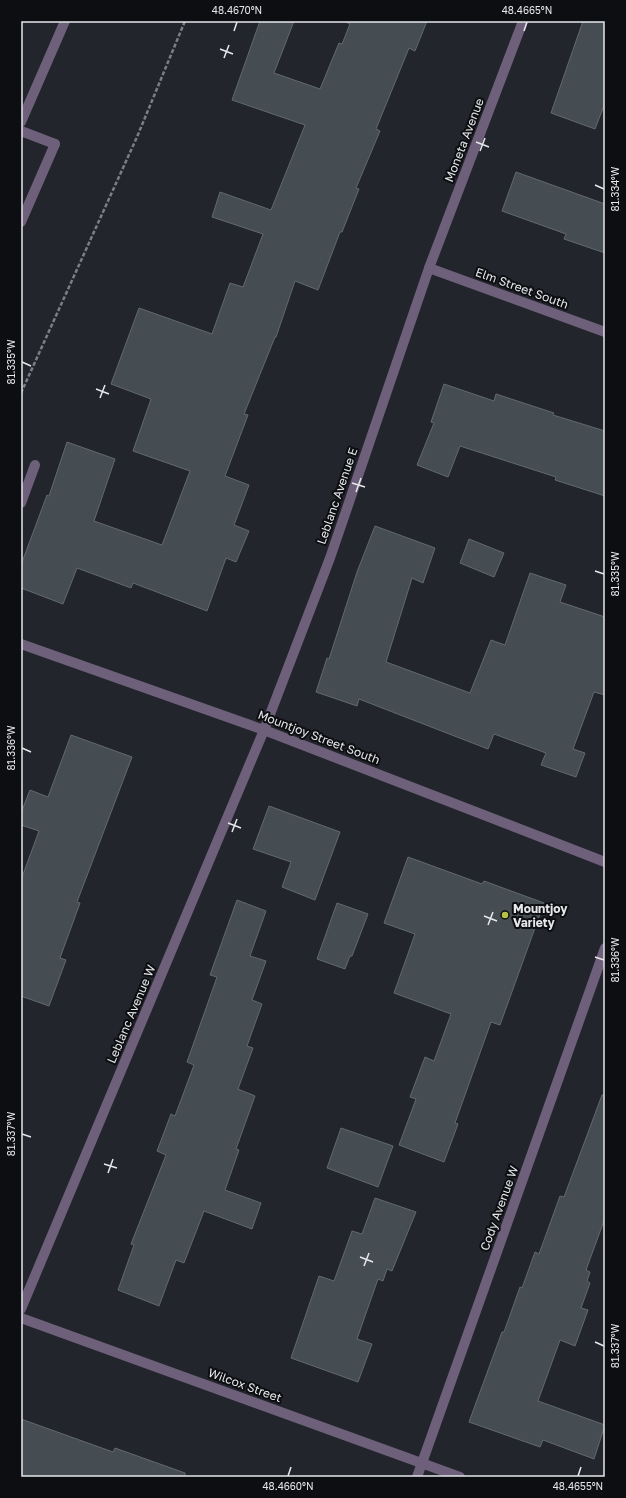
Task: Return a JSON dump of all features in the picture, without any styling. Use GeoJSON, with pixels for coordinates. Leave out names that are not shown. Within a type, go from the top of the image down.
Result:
{"type":"FeatureCollection","features":[{"type":"Feature","properties":{"kind":"street"},"geometry":{"type":"LineString","coordinates":[[21,122],[65,21]]}},
{"type":"Feature","properties":{"kind":"street","name":"Moneta Avenue"},"geometry":{"type":"LineString","coordinates":[[429,268],[523,21]]}},
{"type":"Feature","properties":{"kind":"street"},"geometry":{"type":"LineString","coordinates":[[21,132],[55,144],[21,222]]}},
{"type":"Feature","properties":{"kind":"street","name":"Elm Street South"},"geometry":{"type":"LineString","coordinates":[[429,268],[605,332]]}},
{"type":"Feature","properties":{"kind":"street","name":"Leblanc Avenue E"},"geometry":{"type":"LineString","coordinates":[[264,730],[330,558],[429,268]]}},
{"type":"Feature","properties":{"kind":"street"},"geometry":{"type":"LineString","coordinates":[[21,503],[35,465]]}},
{"type":"Feature","properties":{"kind":"street","name":"Mountjoy Street South"},"geometry":{"type":"LineString","coordinates":[[21,644],[264,730],[605,862]]}},
{"type":"Feature","properties":{"kind":"street","name":"Leblanc Avenue W"},"geometry":{"type":"LineString","coordinates":[[21,1308],[264,730]]}},
{"type":"Feature","properties":{"kind":"street","name":"Cody Avenue W"},"geometry":{"type":"LineString","coordinates":[[417,1477],[605,948]]}},
{"type":"Feature","properties":{"kind":"street","name":"Wilcox Street"},"geometry":{"type":"LineString","coordinates":[[21,1318],[460,1477]]}},
{"type":"Feature","properties":{"kind":"path"},"geometry":{"type":"LineString","coordinates":[[21,393],[137,137],[186,21]]}},
{"type":"Feature","properties":{"kind":"building"},"geometry":{"type":"Polygon","coordinates":[[[260,21],[294,21],[274,73],[320,89],[339,43],[342,44],[350,24],[344,21],[427,21],[415,51],[409,48],[376,129],[380,131],[356,188],[359,189],[342,232],[340,232],[318,290],[295,281],[276,337],[244,414],[248,415],[225,476],[249,485],[234,525],[249,531],[236,562],[226,558],[207,611],[133,583],[131,588],[77,568],[63,604],[21,588],[21,565],[47,495],[49,496],[67,442],[115,459],[94,521],[162,545],[190,471],[133,451],[151,399],[111,384],[139,308],[212,334],[230,283],[243,287],[263,234],[212,217],[220,192],[271,210],[305,125],[232,100],[260,21]]]}},
{"type":"Feature","properties":{"kind":"building"},"geometry":{"type":"Polygon","coordinates":[[[583,21],[605,21],[605,103],[595,129],[551,113],[583,21]]]}},
{"type":"Feature","properties":{"kind":"building"},"geometry":{"type":"Polygon","coordinates":[[[516,172],[605,204],[605,253],[564,239],[566,234],[502,211],[516,172]]]}},
{"type":"Feature","properties":{"kind":"building"},"geometry":{"type":"Polygon","coordinates":[[[444,384],[494,401],[496,394],[554,413],[553,415],[605,431],[605,496],[555,480],[556,477],[460,446],[448,477],[417,465],[434,423],[431,422],[444,384]]]}},
{"type":"Feature","properties":{"kind":"building"},"geometry":{"type":"Polygon","coordinates":[[[375,526],[435,548],[423,583],[412,578],[386,662],[470,693],[491,640],[505,645],[530,573],[566,585],[560,602],[605,617],[605,695],[594,692],[573,749],[585,753],[576,777],[541,765],[546,753],[494,734],[488,749],[359,699],[357,706],[316,692],[327,658],[329,659],[357,572],[375,526]]]}},
{"type":"Feature","properties":{"kind":"building"},"geometry":{"type":"Polygon","coordinates":[[[469,539],[504,553],[494,577],[460,563],[469,539]]]}},
{"type":"Feature","properties":{"kind":"building"},"geometry":{"type":"Polygon","coordinates":[[[71,735],[132,757],[77,902],[80,903],[60,958],[66,960],[49,1006],[21,996],[21,880],[39,831],[21,825],[21,813],[30,790],[48,797],[71,735]]]}},
{"type":"Feature","properties":{"kind":"building"},"geometry":{"type":"Polygon","coordinates":[[[269,806],[340,832],[315,900],[282,887],[291,862],[253,849],[269,806]]]}},
{"type":"Feature","properties":{"kind":"building"},"geometry":{"type":"Polygon","coordinates":[[[408,857],[482,884],[484,881],[544,903],[500,1025],[491,1022],[455,1123],[458,1124],[444,1162],[399,1145],[416,1099],[410,1097],[425,1057],[434,1061],[451,1014],[394,993],[415,934],[384,923],[408,857]]]}},
{"type":"Feature","properties":{"kind":"building"},"geometry":{"type":"Polygon","coordinates":[[[237,900],[266,911],[250,956],[266,961],[252,1000],[262,1004],[247,1046],[253,1048],[238,1089],[255,1096],[236,1149],[239,1150],[225,1190],[261,1203],[252,1229],[204,1211],[184,1263],[176,1260],[159,1306],[118,1290],[134,1245],[131,1244],[166,1155],[157,1151],[171,1114],[175,1116],[194,1065],[187,1062],[217,977],[210,975],[237,900]]]}},
{"type":"Feature","properties":{"kind":"building"},"geometry":{"type":"Polygon","coordinates":[[[337,903],[368,914],[352,956],[350,956],[345,969],[317,959],[337,903]]]}},
{"type":"Feature","properties":{"kind":"building"},"geometry":{"type":"Polygon","coordinates":[[[602,1095],[605,1095],[605,1218],[586,1270],[590,1272],[587,1281],[590,1283],[581,1308],[588,1310],[575,1346],[560,1340],[538,1401],[605,1425],[594,1459],[543,1440],[540,1447],[469,1422],[520,1287],[522,1288],[535,1252],[539,1254],[560,1196],[564,1197],[602,1095]]]}},
{"type":"Feature","properties":{"kind":"building"},"geometry":{"type":"Polygon","coordinates":[[[341,1128],[393,1146],[378,1187],[327,1168],[341,1128]]]}},
{"type":"Feature","properties":{"kind":"building"},"geometry":{"type":"Polygon","coordinates":[[[375,1198],[416,1212],[392,1271],[387,1269],[383,1281],[378,1279],[357,1339],[372,1344],[358,1382],[291,1358],[319,1276],[334,1281],[352,1231],[362,1234],[375,1198]]]}},
{"type":"Feature","properties":{"kind":"building"},"geometry":{"type":"Polygon","coordinates":[[[21,1419],[113,1452],[115,1448],[185,1473],[185,1477],[21,1477],[21,1419]]]}},
{"type":"Feature","properties":{"kind":"place","name":"Mountjoy Variety"},"geometry":{"type":"Point","coordinates":[505,915]}}]}
